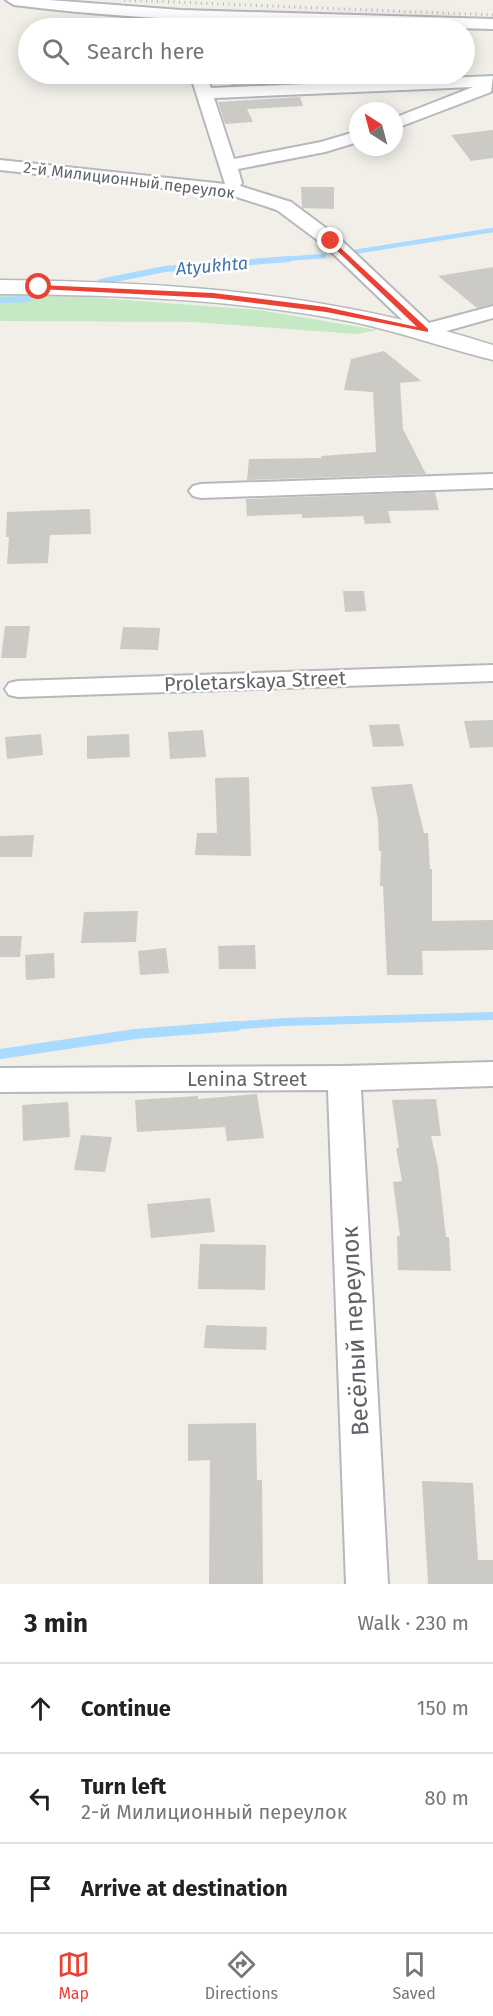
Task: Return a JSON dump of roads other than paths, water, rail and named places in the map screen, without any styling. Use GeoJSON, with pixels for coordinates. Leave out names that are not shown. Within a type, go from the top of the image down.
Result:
{"type":"FeatureCollection","features":[{"type":"Feature","properties":{"kind":"street"},"geometry":{"type":"LineString","coordinates":[[14,0],[152,18]]}},
{"type":"Feature","properties":{"kind":"street"},"geometry":{"type":"LineString","coordinates":[[475,24],[493,24]]}},
{"type":"Feature","properties":{"kind":"street"},"geometry":{"type":"LineString","coordinates":[[475,84],[493,83]]}},
{"type":"Feature","properties":{"kind":"street"},"geometry":{"type":"LineString","coordinates":[[403,120],[493,83]]}},
{"type":"Feature","properties":{"kind":"street"},"geometry":{"type":"LineString","coordinates":[[201,84],[236,191]]}},
{"type":"Feature","properties":{"kind":"street"},"geometry":{"type":"LineString","coordinates":[[204,93],[464,84]]}},
{"type":"Feature","properties":{"kind":"street"},"geometry":{"type":"LineString","coordinates":[[227,166],[326,147],[349,139]]}},
{"type":"Feature","properties":{"kind":"street","name":"2-й Милиционный переулок"},"geometry":{"type":"LineString","coordinates":[[0,165],[236,191],[284,206],[331,241],[425,331]]}},
{"type":"Feature","properties":{"kind":"street"},"geometry":{"type":"LineString","coordinates":[[0,287],[213,296],[326,309],[425,331],[493,353]]}},
{"type":"Feature","properties":{"kind":"street"},"geometry":{"type":"LineString","coordinates":[[425,331],[493,312]]}},
{"type":"Feature","properties":{"kind":"street"},"geometry":{"type":"LineString","coordinates":[[201,491],[493,481]]}},
{"type":"Feature","properties":{"kind":"street","name":"Proletarskaya Street"},"geometry":{"type":"LineString","coordinates":[[18,689],[493,673]]}},
{"type":"Feature","properties":{"kind":"street","name":"Lenina Street"},"geometry":{"type":"LineString","coordinates":[[0,1080],[344,1078],[493,1074]]}},
{"type":"Feature","properties":{"kind":"street","name":"Весёлый переулок"},"geometry":{"type":"LineString","coordinates":[[344,1078],[367,1584]]}},
{"type":"Feature","properties":{"kind":"waterway","name":"Atyukhta"},"geometry":{"type":"LineString","coordinates":[[354,252],[493,230]]}},
{"type":"Feature","properties":{"kind":"waterway","name":"Atyukhta"},"geometry":{"type":"LineString","coordinates":[[271,260],[324,256]]}},
{"type":"Feature","properties":{"kind":"waterway","name":"Atyukhta"},"geometry":{"type":"LineString","coordinates":[[100,282],[165,269],[289,259]]}},
{"type":"Feature","properties":{"kind":"waterway","name":"Atyukhta"},"geometry":{"type":"LineString","coordinates":[[0,300],[28,299]]}},
{"type":"Feature","properties":{"kind":"waterway"},"geometry":{"type":"LineString","coordinates":[[217,1027],[283,1022],[493,1016]]}},
{"type":"Feature","properties":{"kind":"waterway"},"geometry":{"type":"LineString","coordinates":[[0,1054],[135,1034],[236,1026]]}},
{"type":"Feature","properties":{"kind":"railway"},"geometry":{"type":"LineString","coordinates":[[124,0],[493,15]]}}]}
